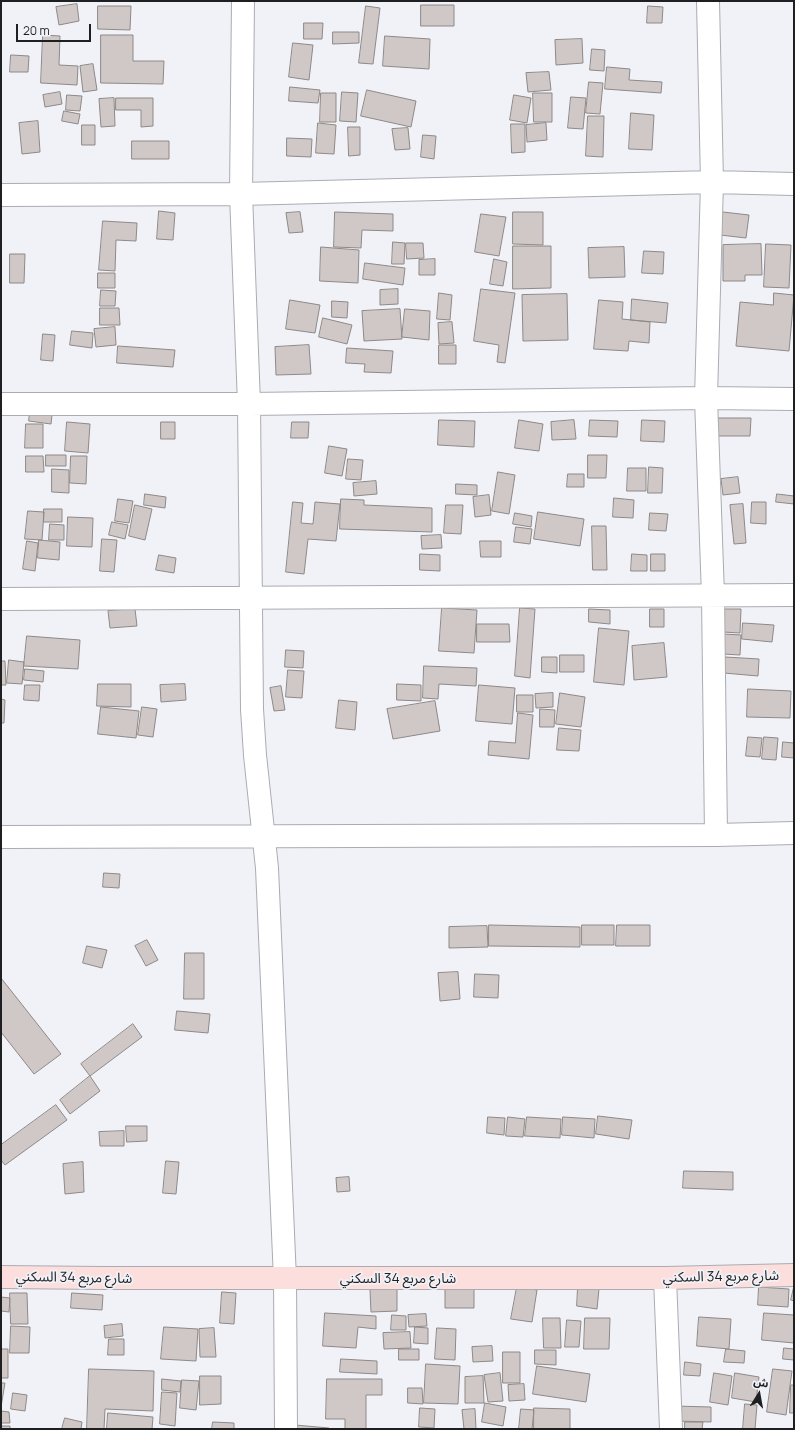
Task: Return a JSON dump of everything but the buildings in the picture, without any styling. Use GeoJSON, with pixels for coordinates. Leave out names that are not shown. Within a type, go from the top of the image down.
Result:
{"type":"FeatureCollection","features":[{"type":"Feature","properties":{"kind":"street"},"geometry":{"type":"LineString","coordinates":[[243,1],[240,194],[249,404],[252,709],[255,755],[268,876],[285,1279],[286,1429]]}},
{"type":"Feature","properties":{"kind":"street"},"geometry":{"type":"LineString","coordinates":[[708,1],[712,182],[706,398],[714,596],[716,836]]}},
{"type":"Feature","properties":{"kind":"street"},"geometry":{"type":"LineString","coordinates":[[1,195],[240,194],[712,182],[794,184]]}},
{"type":"Feature","properties":{"kind":"street"},"geometry":{"type":"LineString","coordinates":[[1,404],[249,404],[706,398],[794,399]]}},
{"type":"Feature","properties":{"kind":"street"},"geometry":{"type":"LineString","coordinates":[[1,599],[794,595]]}},
{"type":"Feature","properties":{"kind":"street"},"geometry":{"type":"LineString","coordinates":[[1,837],[716,836],[794,833]]}},
{"type":"Feature","properties":{"kind":"street","name":"شارع مربع 34 السكني"},"geometry":{"type":"LineString","coordinates":[[1,1277],[285,1279],[665,1278],[794,1275]]}},
{"type":"Feature","properties":{"kind":"street"},"geometry":{"type":"LineString","coordinates":[[665,1278],[671,1429]]}}]}
